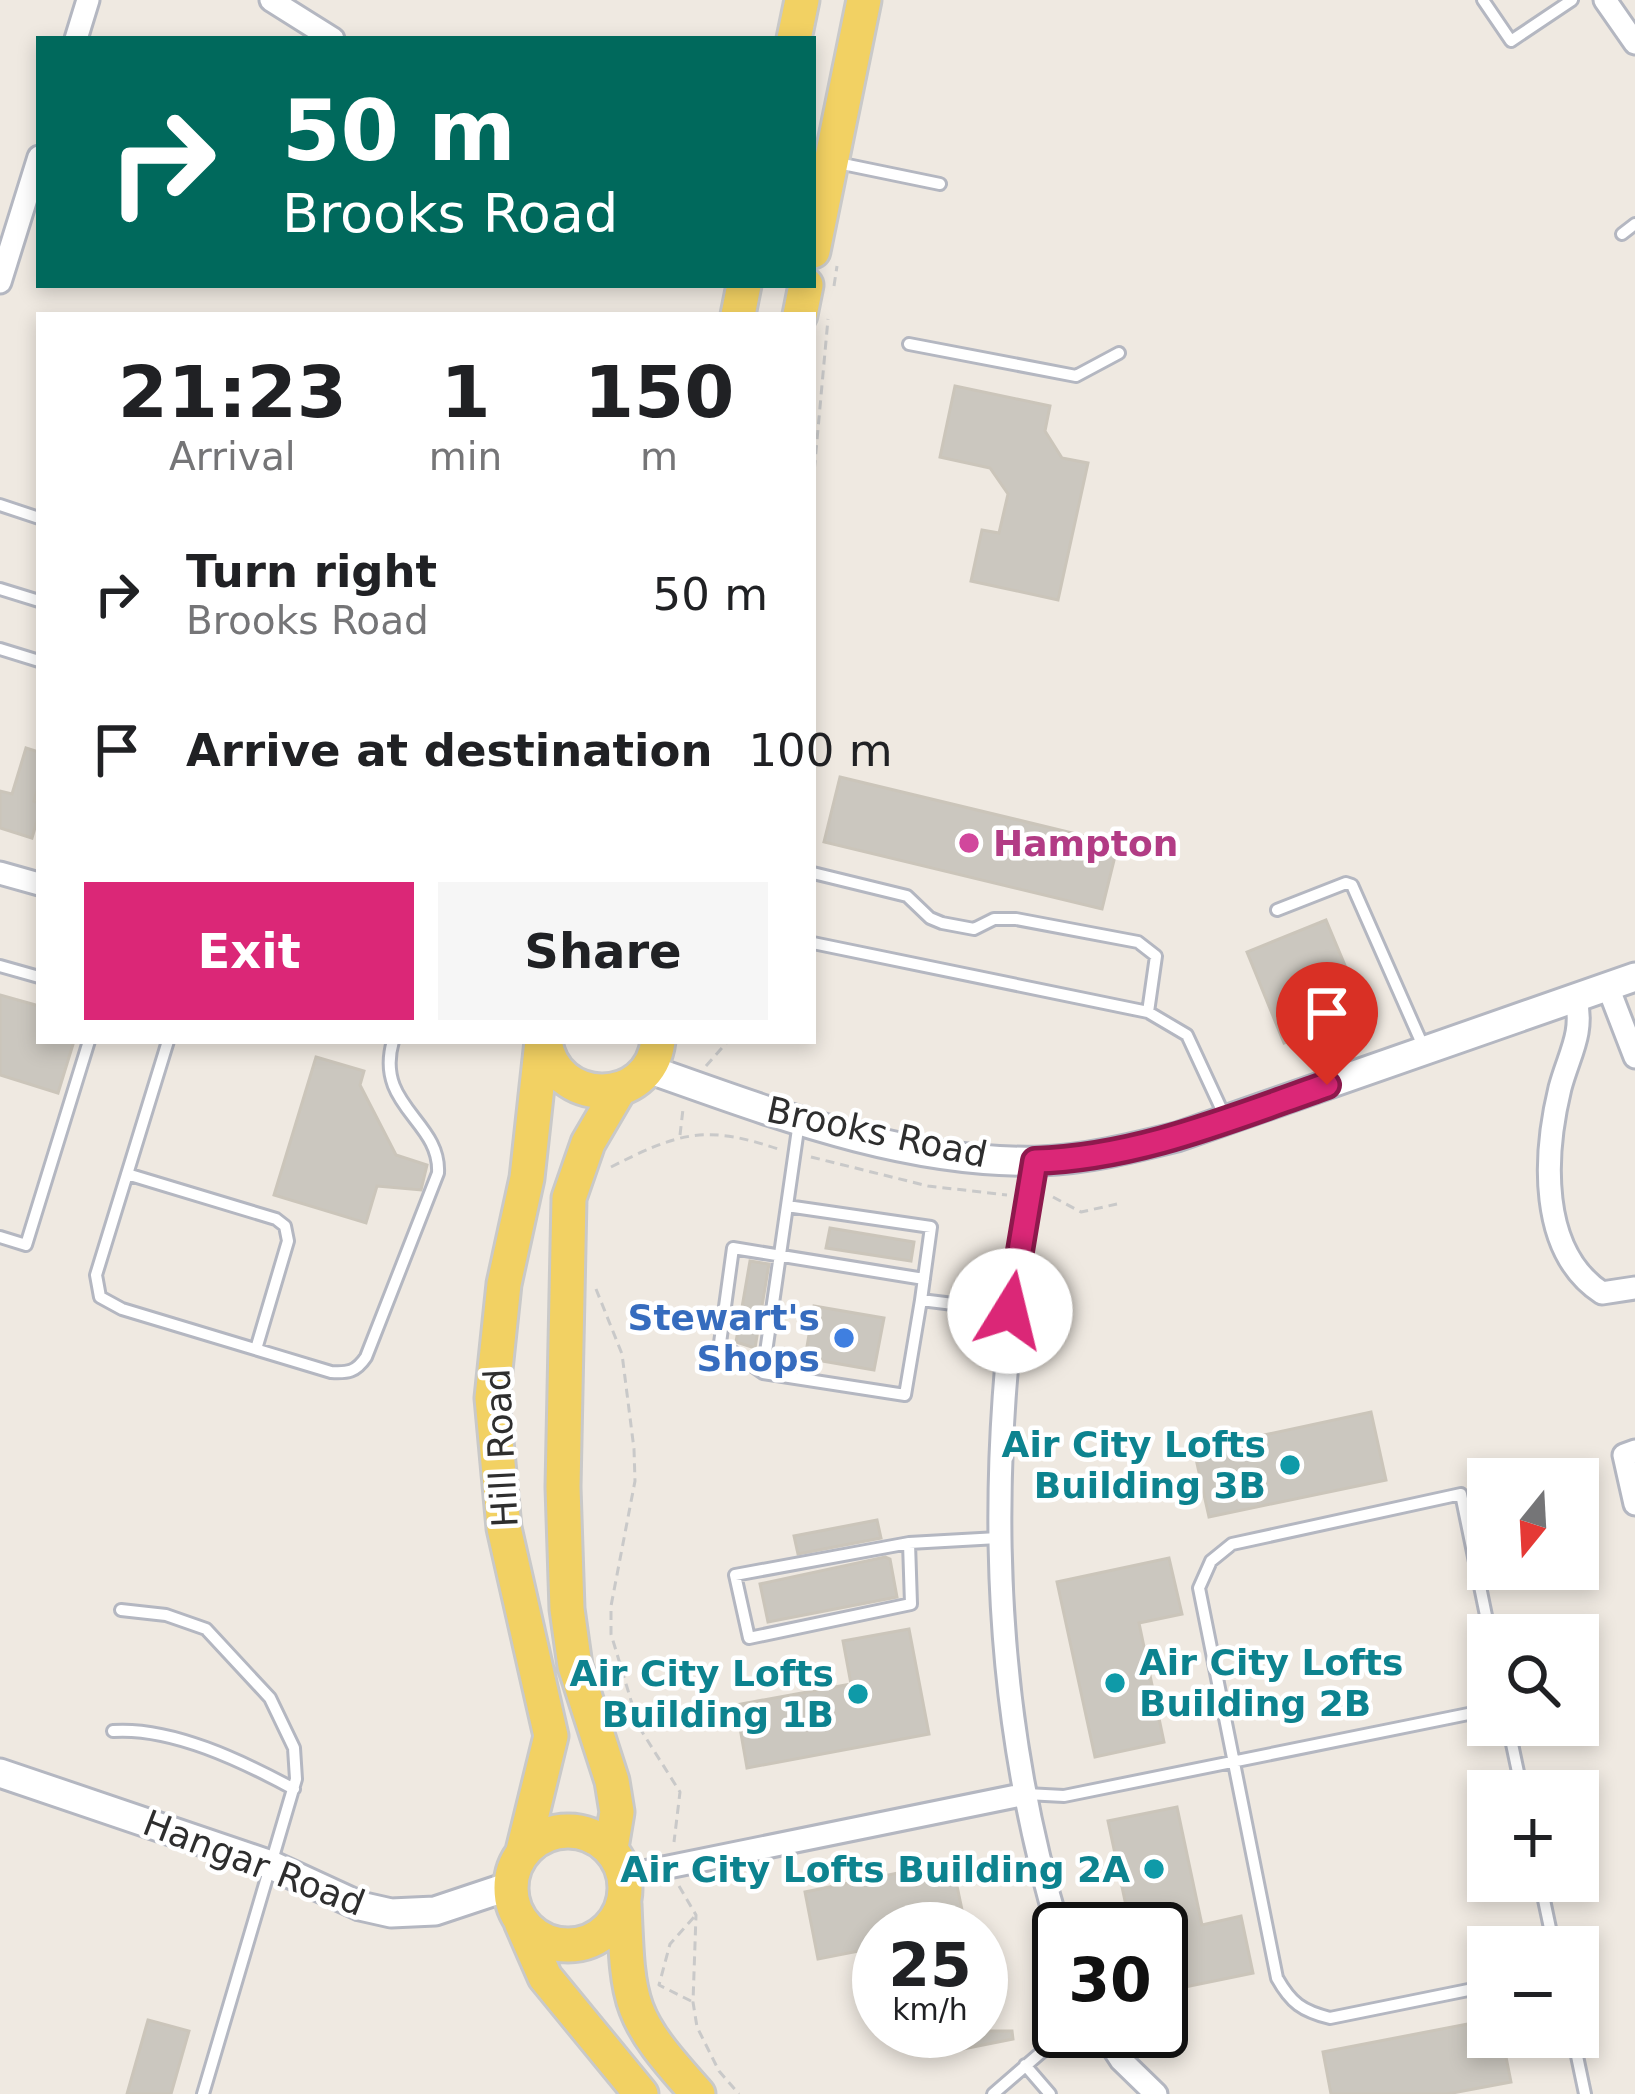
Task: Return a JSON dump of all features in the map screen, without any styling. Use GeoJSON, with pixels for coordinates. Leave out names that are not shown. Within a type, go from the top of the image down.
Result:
{"type":"FeatureCollection","features":[{"type":"Feature","properties":{"kind":"main road"},"geometry":{"type":"LineString","coordinates":[[795,36],[802,0]]}},
{"type":"Feature","properties":{"kind":"main road"},"geometry":{"type":"LineString","coordinates":[[826,254],[831,161],[864,0]]}},
{"type":"Feature","properties":{"kind":"main road","name":"Hill Road"},"geometry":{"type":"LineString","coordinates":[[523,1851],[551,1736],[504,1528],[492,1399],[504,1284],[527,1178],[543,1044]]}},
{"type":"Feature","properties":{"kind":"main road"},"geometry":{"type":"LineString","coordinates":[[544,1044],[554,1068],[567,1081],[601,1093],[619,1090],[653,1055]]}},
{"type":"Feature","properties":{"kind":"main road","name":"Hill Road"},"geometry":{"type":"LineString","coordinates":[[619,1090],[588,1143],[568,1198],[562,1486],[567,1609],[575,1666],[612,1781],[617,1812],[627,1987],[648,2037],[698,2094]]}},
{"type":"Feature","properties":{"kind":"main road"},"geometry":{"type":"LineString","coordinates":[[521,1921],[550,1942],[568,1946],[603,1934],[620,1876],[596,1837],[577,1830],[538,1838],[514,1868],[513,1904],[545,1977],[641,2094]]}},
{"type":"Feature","properties":{"kind":"street"},"geometry":{"type":"LineString","coordinates":[[77,36],[88,0]]}},
{"type":"Feature","properties":{"kind":"street"},"geometry":{"type":"LineString","coordinates":[[271,0],[328,36]]}},
{"type":"Feature","properties":{"kind":"street"},"geometry":{"type":"LineString","coordinates":[[1605,0],[1635,43]]}},
{"type":"Feature","properties":{"kind":"street"},"geometry":{"type":"LineString","coordinates":[[0,282],[36,168]]}},
{"type":"Feature","properties":{"kind":"street"},"geometry":{"type":"LineString","coordinates":[[0,873],[36,883]]}},
{"type":"Feature","properties":{"kind":"street"},"geometry":{"type":"LineString","coordinates":[[1622,982],[1635,1057]]}},
{"type":"Feature","properties":{"kind":"street","name":"Brooks Road"},"geometry":{"type":"LineString","coordinates":[[653,1055],[800,1119],[859,1137],[958,1156],[1035,1161],[1106,1154],[1177,1137],[1622,982]]}},
{"type":"Feature","properties":{"kind":"street"},"geometry":{"type":"LineString","coordinates":[[1576,999],[1581,1024],[1560,1090],[1550,1152],[1555,1219],[1583,1281],[1602,1293],[1635,1288]]}},
{"type":"Feature","properties":{"kind":"street"},"geometry":{"type":"LineString","coordinates":[[1035,1161],[1010,1311],[998,1538],[1003,1648],[1026,1794],[1052,1902]]}},
{"type":"Feature","properties":{"kind":"street"},"geometry":{"type":"LineString","coordinates":[[1629,1453],[1635,1504]]}},
{"type":"Feature","properties":{"kind":"street","name":"Hangar Road"},"geometry":{"type":"LineString","coordinates":[[0,1773],[271,1864],[360,1906],[392,1913],[435,1910],[510,1886]]}},
{"type":"Feature","properties":{"kind":"street"},"geometry":{"type":"LineString","coordinates":[[620,1876],[1026,1794]]}},
{"type":"Feature","properties":{"kind":"street"},"geometry":{"type":"LineString","coordinates":[[1120,2058],[1156,2094]]}},
{"type":"Feature","properties":{"kind":"lane"},"geometry":{"type":"LineString","coordinates":[[1483,0],[1511,41],[1557,4],[1573,0]]}},
{"type":"Feature","properties":{"kind":"lane"},"geometry":{"type":"LineString","coordinates":[[831,161],[940,184]]}},
{"type":"Feature","properties":{"kind":"lane"},"geometry":{"type":"LineString","coordinates":[[1622,234],[1635,224]]}},
{"type":"Feature","properties":{"kind":"lane"},"geometry":{"type":"LineString","coordinates":[[909,344],[1076,376],[1119,353]]}},
{"type":"Feature","properties":{"kind":"lane"},"geometry":{"type":"LineString","coordinates":[[0,505],[36,517]]}},
{"type":"Feature","properties":{"kind":"lane"},"geometry":{"type":"LineString","coordinates":[[0,589],[36,600]]}},
{"type":"Feature","properties":{"kind":"lane"},"geometry":{"type":"LineString","coordinates":[[0,649],[36,660]]}},
{"type":"Feature","properties":{"kind":"lane"},"geometry":{"type":"LineString","coordinates":[[816,874],[907,896],[942,923],[974,929],[994,920],[1016,919],[1138,941],[1156,956],[1148,1012]]}},
{"type":"Feature","properties":{"kind":"lane"},"geometry":{"type":"LineString","coordinates":[[1277,910],[1346,883],[1352,885],[1424,1049]]}},
{"type":"Feature","properties":{"kind":"lane"},"geometry":{"type":"LineString","coordinates":[[816,944],[1148,1012],[1187,1035],[1226,1120]]}},
{"type":"Feature","properties":{"kind":"lane"},"geometry":{"type":"LineString","coordinates":[[0,965],[36,976]]}},
{"type":"Feature","properties":{"kind":"lane"},"geometry":{"type":"LineString","coordinates":[[0,1237],[26,1245],[88,1044]]}},
{"type":"Feature","properties":{"kind":"lane"},"geometry":{"type":"LineString","coordinates":[[167,1044],[96,1275],[100,1297],[331,1372],[348,1373],[366,1357],[438,1173],[434,1148],[391,1083],[392,1044]]}},
{"type":"Feature","properties":{"kind":"lane"},"geometry":{"type":"LineString","coordinates":[[763,1373],[800,1119]]}},
{"type":"Feature","properties":{"kind":"lane"},"geometry":{"type":"LineString","coordinates":[[127,1174],[285,1226],[288,1241],[256,1349]]}},
{"type":"Feature","properties":{"kind":"lane"},"geometry":{"type":"LineString","coordinates":[[787,1206],[931,1227],[920,1300],[905,1395],[763,1373],[720,1343],[733,1248],[923,1279]]}},
{"type":"Feature","properties":{"kind":"lane"},"geometry":{"type":"LineString","coordinates":[[920,1300],[1010,1311]]}},
{"type":"Feature","properties":{"kind":"lane"},"geometry":{"type":"LineString","coordinates":[[1467,1990],[1330,2018],[1306,2012],[1289,1999],[1277,1978],[1199,1588],[1211,1561],[1232,1544],[1461,1494],[1486,1614]]}},
{"type":"Feature","properties":{"kind":"lane"},"geometry":{"type":"LineString","coordinates":[[909,1543],[911,1604],[749,1638],[735,1575],[909,1543],[998,1538]]}},
{"type":"Feature","properties":{"kind":"lane"},"geometry":{"type":"LineString","coordinates":[[121,1610],[166,1615],[206,1629],[270,1698],[294,1748],[295,1784],[202,2094]]}},
{"type":"Feature","properties":{"kind":"lane"},"geometry":{"type":"LineString","coordinates":[[1026,1794],[1064,1796],[1467,1714]]}},
{"type":"Feature","properties":{"kind":"lane"},"geometry":{"type":"LineString","coordinates":[[112,1731],[174,1740],[295,1784]]}},
{"type":"Feature","properties":{"kind":"lane"},"geometry":{"type":"LineString","coordinates":[[993,2094],[1033,2058]]}},
{"type":"Feature","properties":{"kind":"lane"},"geometry":{"type":"LineString","coordinates":[[1577,2058],[1585,2094]]}},
{"type":"Feature","properties":{"kind":"lane"},"geometry":{"type":"LineString","coordinates":[[1025,2065],[1050,2094]]}},
{"type":"Feature","properties":{"kind":"path"},"geometry":{"type":"LineString","coordinates":[[819,291],[826,254]]}},
{"type":"Feature","properties":{"kind":"path"},"geometry":{"type":"LineString","coordinates":[[718,1054],[726,1044]]}},
{"type":"Feature","properties":{"kind":"path"},"geometry":{"type":"LineString","coordinates":[[680,1137],[682,1120]]}},
{"type":"Feature","properties":{"kind":"path"},"geometry":{"type":"LineString","coordinates":[[608,1168],[680,1137],[710,1133],[928,1186],[1053,1197],[1082,1212],[1117,1204]]}},
{"type":"Feature","properties":{"kind":"path"},"geometry":{"type":"LineString","coordinates":[[595,1286],[622,1354],[634,1449],[635,1481],[611,1606],[611,1634],[639,1727],[680,1792],[671,1867],[696,1915],[693,2002],[706,2048],[739,2094]]}},
{"type":"Feature","properties":{"kind":"path"},"geometry":{"type":"LineString","coordinates":[[693,2002],[659,1985],[670,1944],[696,1915]]}},
{"type":"Feature","properties":{"kind":"building"},"geometry":{"type":"Polygon","coordinates":[[[955,386],[1050,406],[1045,431],[1062,458],[1088,463],[1058,600],[971,581],[982,530],[999,533],[1008,494],[990,468],[940,457],[955,386]]]}},
{"type":"Feature","properties":{"kind":"building"},"geometry":{"type":"Polygon","coordinates":[[[26,748],[36,751],[32,838],[0,828],[0,791],[12,794],[26,748]]]}},
{"type":"Feature","properties":{"kind":"building"},"geometry":{"type":"Polygon","coordinates":[[[840,777],[1118,844],[1102,909],[824,842],[840,777]]]}},
{"type":"Feature","properties":{"kind":"building"},"geometry":{"type":"Polygon","coordinates":[[[1326,920],[1364,1011],[1284,1043],[1247,952],[1326,920]]]}},
{"type":"Feature","properties":{"kind":"building"},"geometry":{"type":"Polygon","coordinates":[[[0,995],[36,1005],[36,1044],[73,1044],[58,1093],[0,1075],[0,995]]]}},
{"type":"Feature","properties":{"kind":"building"},"geometry":{"type":"Polygon","coordinates":[[[316,1057],[364,1071],[360,1085],[396,1155],[427,1165],[421,1190],[377,1186],[366,1223],[274,1195],[316,1057]]]}},
{"type":"Feature","properties":{"kind":"building"},"geometry":{"type":"Polygon","coordinates":[[[830,1228],[914,1242],[911,1261],[826,1248],[830,1228]]]}},
{"type":"Feature","properties":{"kind":"building"},"geometry":{"type":"Polygon","coordinates":[[[750,1261],[769,1264],[755,1348],[736,1342],[750,1261]]]}},
{"type":"Feature","properties":{"kind":"building","name":"Stewart's Shops"},"geometry":{"type":"Polygon","coordinates":[[[814,1306],[884,1318],[874,1370],[805,1358],[814,1306]]]}},
{"type":"Feature","properties":{"kind":"building","name":"Air City Lofts Building 3B"},"geometry":{"type":"Polygon","coordinates":[[[1371,1412],[1386,1480],[1209,1517],[1194,1450],[1371,1412]]]}},
{"type":"Feature","properties":{"kind":"building"},"geometry":{"type":"Polygon","coordinates":[[[877,1520],[881,1538],[798,1554],[794,1536],[877,1520]]]}},
{"type":"Feature","properties":{"kind":"building","name":"Air City Lofts Building 2B"},"geometry":{"type":"Polygon","coordinates":[[[1169,1558],[1182,1614],[1139,1623],[1164,1742],[1095,1757],[1057,1582],[1169,1558]]]}},
{"type":"Feature","properties":{"kind":"building"},"geometry":{"type":"Polygon","coordinates":[[[890,1559],[897,1597],[768,1622],[760,1584],[890,1559]]]}},
{"type":"Feature","properties":{"kind":"building","name":"Air City Lofts Building 1B"},"geometry":{"type":"Polygon","coordinates":[[[909,1629],[929,1734],[747,1768],[736,1705],[851,1684],[843,1641],[909,1629]]]}},
{"type":"Feature","properties":{"kind":"building","name":"Air City Lofts Building 2A"},"geometry":{"type":"Polygon","coordinates":[[[1177,1807],[1202,1925],[1241,1916],[1253,1973],[1188,1986],[1188,1902],[1125,1902],[1108,1821],[1177,1807]]]}},
{"type":"Feature","properties":{"kind":"building"},"geometry":{"type":"Polygon","coordinates":[[[952,1862],[960,1902],[852,1902],[852,1952],[818,1959],[805,1892],[952,1862]]]}},
{"type":"Feature","properties":{"kind":"building"},"geometry":{"type":"Polygon","coordinates":[[[148,2020],[189,2031],[171,2094],[127,2094],[148,2020]]]}},
{"type":"Feature","properties":{"kind":"building"},"geometry":{"type":"Polygon","coordinates":[[[1467,2024],[1467,2058],[1506,2058],[1511,2082],[1447,2094],[1331,2094],[1323,2052],[1467,2024]]]}},
{"type":"Feature","properties":{"kind":"place","name":"Hampton"},"geometry":{"type":"Point","coordinates":[969,843]}},
{"type":"Feature","properties":{"kind":"place","name":"Stewart's Shops"},"geometry":{"type":"Point","coordinates":[844,1338]}},
{"type":"Feature","properties":{"kind":"place","name":"Air City Lofts Building 3B"},"geometry":{"type":"Point","coordinates":[1290,1465]}},
{"type":"Feature","properties":{"kind":"place","name":"Air City Lofts Building 2B"},"geometry":{"type":"Point","coordinates":[1115,1683]}},
{"type":"Feature","properties":{"kind":"place","name":"Air City Lofts Building 1B"},"geometry":{"type":"Point","coordinates":[858,1694]}},
{"type":"Feature","properties":{"kind":"place","name":"Air City Lofts Building 2A"},"geometry":{"type":"Point","coordinates":[1154,1869]}},
{"type":"Feature","properties":{"kind":"route"},"geometry":{"type":"LineString","coordinates":[[1010,1311],[1035,1161],[1106,1154],[1177,1137],[1327,1085]]}}]}
